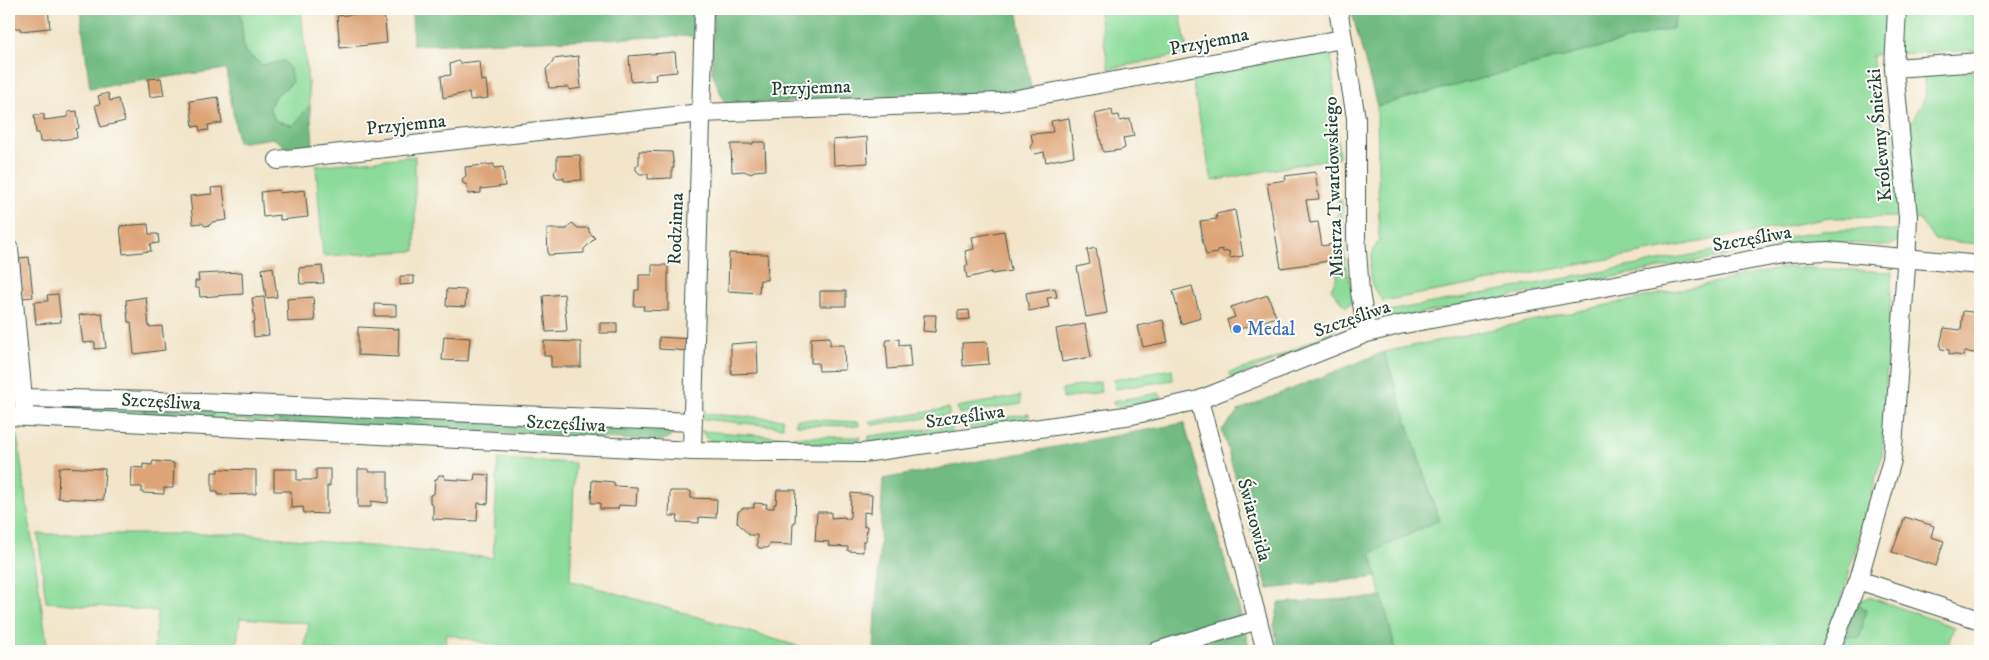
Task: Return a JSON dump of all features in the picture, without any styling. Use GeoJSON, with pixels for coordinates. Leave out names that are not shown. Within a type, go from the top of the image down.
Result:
{"type":"FeatureCollection","features":[{"type":"Feature","properties":{"kind":"street","name":"Rodzinna"},"geometry":{"type":"LineString","coordinates":[[692,451],[704,9]]}},
{"type":"Feature","properties":{"kind":"street","name":"Mistrza Twardowskiego"},"geometry":{"type":"LineString","coordinates":[[1338,9],[1356,118],[1356,236],[1360,294],[1367,334]]}},
{"type":"Feature","properties":{"kind":"street","name":"Królewny Śnieżki"},"geometry":{"type":"LineString","coordinates":[[1897,9],[1894,68],[1908,217],[1906,258]]}},
{"type":"Feature","properties":{"kind":"street","name":"Przyjemna"},"geometry":{"type":"LineString","coordinates":[[278,160],[700,113],[1001,102],[1342,39]]}},
{"type":"Feature","properties":{"kind":"street"},"geometry":{"type":"LineString","coordinates":[[1894,68],[1980,62]]}},
{"type":"Feature","properties":{"kind":"street"},"geometry":{"type":"LineString","coordinates":[[9,250],[24,398],[16,416]]}},
{"type":"Feature","properties":{"kind":"street","name":"Szczęśliwa"},"geometry":{"type":"LineString","coordinates":[[16,416],[692,451],[863,453],[1132,415],[1199,400],[1367,334],[1420,320],[1788,253],[1827,251],[1980,265]]}},
{"type":"Feature","properties":{"kind":"street"},"geometry":{"type":"LineString","coordinates":[[1830,651],[1858,580],[1892,460],[1906,258]]}},
{"type":"Feature","properties":{"kind":"street"},"geometry":{"type":"LineString","coordinates":[[24,398],[200,402],[693,422]]}},
{"type":"Feature","properties":{"kind":"street","name":"Światowida"},"geometry":{"type":"LineString","coordinates":[[1199,400],[1266,651]]}},
{"type":"Feature","properties":{"kind":"street"},"geometry":{"type":"LineString","coordinates":[[1858,580],[1980,620]]}},
{"type":"Feature","properties":{"kind":"street"},"geometry":{"type":"LineString","coordinates":[[1158,651],[1258,620]]}},
{"type":"Feature","properties":{"kind":"green space"},"geometry":{"type":"Polygon","coordinates":[[[80,9],[240,9],[244,51],[262,65],[284,61],[290,69],[292,83],[275,96],[269,108],[275,120],[293,126],[310,105],[313,145],[286,147],[273,138],[238,143],[226,69],[90,88],[80,9]]]}},
{"type":"Feature","properties":{"kind":"green space"},"geometry":{"type":"Polygon","coordinates":[[[240,9],[301,9],[310,105],[294,126],[275,120],[269,108],[275,96],[292,83],[284,61],[262,65],[244,51],[240,9]]]}},
{"type":"Feature","properties":{"kind":"green space"},"geometry":{"type":"Polygon","coordinates":[[[412,9],[695,9],[694,36],[413,45],[412,9]]]}},
{"type":"Feature","properties":{"kind":"green space"},"geometry":{"type":"Polygon","coordinates":[[[713,9],[1017,9],[1031,88],[997,94],[725,104],[712,72],[713,9]]]}},
{"type":"Feature","properties":{"kind":"green space"},"geometry":{"type":"Polygon","coordinates":[[[1098,9],[1179,9],[1188,53],[1109,69],[1098,9]]]}},
{"type":"Feature","properties":{"kind":"green space"},"geometry":{"type":"Polygon","coordinates":[[[1351,9],[1678,9],[1673,28],[1377,106],[1351,9]]]}},
{"type":"Feature","properties":{"kind":"green space"},"geometry":{"type":"Polygon","coordinates":[[[1678,9],[1980,9],[1980,50],[1872,55],[1882,129],[1893,127],[1900,217],[1829,218],[1383,301],[1374,289],[1370,275],[1372,256],[1379,239],[1377,106],[1673,28],[1678,9]]]}},
{"type":"Feature","properties":{"kind":"green space"},"geometry":{"type":"Polygon","coordinates":[[[1331,51],[1339,157],[1212,181],[1191,76],[1331,51]]]}},
{"type":"Feature","properties":{"kind":"green space"},"geometry":{"type":"Polygon","coordinates":[[[1980,70],[1980,244],[1934,240],[1919,219],[1913,220],[1908,129],[1926,95],[1923,76],[1980,70]]]}},
{"type":"Feature","properties":{"kind":"green space"},"geometry":{"type":"Polygon","coordinates":[[[415,156],[415,251],[323,256],[316,166],[415,156]]]}},
{"type":"Feature","properties":{"kind":"green space"},"geometry":{"type":"Polygon","coordinates":[[[1338,199],[1341,200],[1345,264],[1355,299],[1346,307],[1331,289],[1337,276],[1338,199]]]}},
{"type":"Feature","properties":{"kind":"green space"},"geometry":{"type":"Polygon","coordinates":[[[1867,229],[1900,231],[1897,241],[1890,246],[1836,242],[1782,245],[1392,319],[1378,313],[1821,231],[1867,229]]]}},
{"type":"Feature","properties":{"kind":"green space"},"geometry":{"type":"Polygon","coordinates":[[[1788,267],[1892,272],[1882,455],[1831,637],[1825,651],[1396,651],[1370,553],[1439,520],[1384,352],[1788,267]]]}},
{"type":"Feature","properties":{"kind":"green space"},"geometry":{"type":"Polygon","coordinates":[[[1335,329],[1335,335],[1234,378],[1230,377],[1229,373],[1270,361],[1335,329]]]}},
{"type":"Feature","properties":{"kind":"green space"},"geometry":{"type":"Polygon","coordinates":[[[1384,352],[1439,520],[1371,553],[1377,577],[1268,589],[1222,430],[1239,410],[1384,352]]]}},
{"type":"Feature","properties":{"kind":"green space"},"geometry":{"type":"Polygon","coordinates":[[[1172,369],[1173,380],[1115,389],[1114,380],[1172,369]]]}},
{"type":"Feature","properties":{"kind":"green space"},"geometry":{"type":"Polygon","coordinates":[[[1100,382],[1101,392],[1063,399],[1062,389],[1100,382]]]}},
{"type":"Feature","properties":{"kind":"green space"},"geometry":{"type":"Polygon","coordinates":[[[1159,393],[1162,398],[1119,407],[1114,405],[1113,401],[1159,393]]]}},
{"type":"Feature","properties":{"kind":"green space"},"geometry":{"type":"Polygon","coordinates":[[[1020,396],[1021,404],[959,414],[957,407],[1020,396]]]}},
{"type":"Feature","properties":{"kind":"green space"},"geometry":{"type":"Polygon","coordinates":[[[701,404],[707,414],[783,419],[783,427],[702,419],[701,404]]]}},
{"type":"Feature","properties":{"kind":"green space"},"geometry":{"type":"Polygon","coordinates":[[[38,406],[146,407],[143,416],[38,409],[38,406]]]}},
{"type":"Feature","properties":{"kind":"green space"},"geometry":{"type":"Polygon","coordinates":[[[146,407],[214,410],[212,419],[143,416],[146,407]]]}},
{"type":"Feature","properties":{"kind":"green space"},"geometry":{"type":"Polygon","coordinates":[[[949,408],[949,415],[872,425],[870,422],[949,408]]]}},
{"type":"Feature","properties":{"kind":"green space"},"geometry":{"type":"Polygon","coordinates":[[[214,410],[280,410],[279,422],[212,419],[214,410]]]}},
{"type":"Feature","properties":{"kind":"green space"},"geometry":{"type":"Polygon","coordinates":[[[280,410],[432,416],[667,430],[671,437],[660,441],[279,422],[280,410]]]}},
{"type":"Feature","properties":{"kind":"green space"},"geometry":{"type":"Polygon","coordinates":[[[1029,414],[1026,420],[965,429],[962,427],[962,424],[1029,414]]]}},
{"type":"Feature","properties":{"kind":"green space"},"geometry":{"type":"Polygon","coordinates":[[[796,419],[859,422],[859,426],[796,425],[796,419]]]}},
{"type":"Feature","properties":{"kind":"green space"},"geometry":{"type":"Polygon","coordinates":[[[1184,423],[1250,651],[874,651],[883,479],[1184,423]]]}},
{"type":"Feature","properties":{"kind":"green space"},"geometry":{"type":"Polygon","coordinates":[[[953,426],[951,432],[869,441],[869,436],[953,426]]]}},
{"type":"Feature","properties":{"kind":"green space"},"geometry":{"type":"Polygon","coordinates":[[[701,431],[784,437],[784,440],[780,444],[714,442],[707,439],[701,431]]]}},
{"type":"Feature","properties":{"kind":"green space"},"geometry":{"type":"Polygon","coordinates":[[[9,435],[17,435],[48,651],[9,651],[9,435]]]}},
{"type":"Feature","properties":{"kind":"green space"},"geometry":{"type":"Polygon","coordinates":[[[793,437],[860,437],[857,444],[796,444],[792,441],[793,437]]]}},
{"type":"Feature","properties":{"kind":"green space"},"geometry":{"type":"Polygon","coordinates":[[[498,459],[575,463],[570,580],[815,651],[520,651],[447,634],[444,651],[304,651],[309,623],[240,618],[236,651],[154,651],[157,611],[46,602],[38,534],[241,534],[493,558],[498,459]]]}},
{"type":"Feature","properties":{"kind":"green space"},"geometry":{"type":"Polygon","coordinates":[[[1382,597],[1396,651],[1279,651],[1274,626],[1279,603],[1382,597]]]}},
{"type":"Feature","properties":{"kind":"green space"},"geometry":{"type":"Polygon","coordinates":[[[1869,597],[1954,627],[1946,651],[1838,651],[1857,602],[1869,597]]]}},
{"type":"Feature","properties":{"kind":"green space"},"geometry":{"type":"Polygon","coordinates":[[[1857,602],[1866,610],[1860,638],[1844,637],[1857,602]]]}},
{"type":"Feature","properties":{"kind":"building"},"geometry":{"type":"Polygon","coordinates":[[[9,9],[48,9],[50,28],[21,31],[20,28],[9,29],[9,9]]]}},
{"type":"Feature","properties":{"kind":"building"},"geometry":{"type":"Polygon","coordinates":[[[384,11],[387,43],[340,48],[337,16],[384,11]]]}},
{"type":"Feature","properties":{"kind":"building"},"geometry":{"type":"Polygon","coordinates":[[[675,52],[677,72],[655,74],[656,80],[631,82],[629,56],[675,52]]]}},
{"type":"Feature","properties":{"kind":"building"},"geometry":{"type":"Polygon","coordinates":[[[578,56],[581,88],[569,90],[569,87],[549,88],[546,69],[553,62],[553,59],[578,56]]]}},
{"type":"Feature","properties":{"kind":"building"},"geometry":{"type":"Polygon","coordinates":[[[458,61],[460,63],[479,61],[481,81],[486,80],[488,98],[470,100],[469,92],[443,98],[441,76],[451,75],[450,64],[458,61]]]}},
{"type":"Feature","properties":{"kind":"building"},"geometry":{"type":"Polygon","coordinates":[[[161,78],[164,95],[150,97],[148,79],[161,78]]]}},
{"type":"Feature","properties":{"kind":"building"},"geometry":{"type":"Polygon","coordinates":[[[108,93],[110,101],[118,99],[125,121],[101,127],[95,105],[100,104],[98,96],[108,93]]]}},
{"type":"Feature","properties":{"kind":"building"},"geometry":{"type":"Polygon","coordinates":[[[218,97],[222,123],[208,125],[209,130],[200,131],[199,126],[193,127],[190,101],[218,97]]]}},
{"type":"Feature","properties":{"kind":"building"},"geometry":{"type":"Polygon","coordinates":[[[1112,110],[1113,116],[1119,115],[1120,121],[1130,119],[1134,136],[1123,138],[1125,148],[1103,152],[1095,114],[1112,110]]]}},
{"type":"Feature","properties":{"kind":"building"},"geometry":{"type":"Polygon","coordinates":[[[77,111],[79,128],[76,129],[77,138],[40,142],[39,133],[36,133],[34,115],[44,114],[44,120],[68,117],[68,112],[77,111]]]}},
{"type":"Feature","properties":{"kind":"building"},"geometry":{"type":"Polygon","coordinates":[[[1069,118],[1074,156],[1046,162],[1044,152],[1035,154],[1032,151],[1031,134],[1053,132],[1051,121],[1069,118]]]}},
{"type":"Feature","properties":{"kind":"building"},"geometry":{"type":"Polygon","coordinates":[[[867,137],[868,163],[834,165],[833,140],[867,137]]]}},
{"type":"Feature","properties":{"kind":"building"},"geometry":{"type":"Polygon","coordinates":[[[753,142],[765,142],[766,170],[754,171],[751,174],[744,171],[732,172],[731,144],[753,144],[753,142]]]}},
{"type":"Feature","properties":{"kind":"building"},"geometry":{"type":"Polygon","coordinates":[[[639,151],[672,152],[674,168],[672,168],[672,178],[648,179],[648,174],[640,174],[636,170],[636,166],[639,164],[639,151]]]}},
{"type":"Feature","properties":{"kind":"building"},"geometry":{"type":"Polygon","coordinates":[[[580,155],[582,180],[564,181],[564,178],[555,176],[557,156],[580,155]]]}},
{"type":"Feature","properties":{"kind":"building"},"geometry":{"type":"Polygon","coordinates":[[[494,164],[494,168],[503,167],[505,186],[481,189],[481,193],[468,194],[467,185],[463,183],[462,179],[466,176],[465,167],[494,164]]]}},
{"type":"Feature","properties":{"kind":"building"},"geometry":{"type":"Polygon","coordinates":[[[1315,172],[1319,199],[1306,200],[1310,223],[1318,222],[1322,246],[1333,244],[1336,260],[1281,268],[1267,183],[1286,180],[1285,176],[1315,172]]]}},
{"type":"Feature","properties":{"kind":"building"},"geometry":{"type":"Polygon","coordinates":[[[223,187],[227,220],[212,222],[210,225],[205,226],[202,223],[193,224],[190,196],[212,194],[211,188],[223,187]]]}},
{"type":"Feature","properties":{"kind":"building"},"geometry":{"type":"Polygon","coordinates":[[[279,190],[279,193],[305,190],[308,217],[280,220],[280,215],[263,217],[261,192],[279,190]]]}},
{"type":"Feature","properties":{"kind":"building"},"geometry":{"type":"Polygon","coordinates":[[[1235,210],[1243,256],[1230,258],[1229,251],[1223,252],[1222,249],[1217,250],[1218,253],[1206,255],[1200,221],[1217,219],[1216,214],[1235,210]]]}},
{"type":"Feature","properties":{"kind":"building"},"geometry":{"type":"Polygon","coordinates":[[[572,223],[578,228],[589,228],[589,232],[595,238],[584,249],[584,253],[548,255],[547,229],[567,229],[572,223]]]}},
{"type":"Feature","properties":{"kind":"building"},"geometry":{"type":"Polygon","coordinates":[[[148,224],[149,234],[158,234],[159,243],[150,244],[151,251],[123,254],[120,226],[148,224]]]}},
{"type":"Feature","properties":{"kind":"building"},"geometry":{"type":"Polygon","coordinates":[[[1004,231],[1011,271],[992,274],[992,272],[967,278],[965,266],[968,265],[965,251],[974,249],[972,237],[1004,231]]]}},
{"type":"Feature","properties":{"kind":"building"},"geometry":{"type":"Polygon","coordinates":[[[1096,248],[1107,313],[1086,317],[1077,267],[1090,264],[1087,250],[1096,248]]]}},
{"type":"Feature","properties":{"kind":"building"},"geometry":{"type":"Polygon","coordinates":[[[729,253],[768,254],[767,280],[760,280],[759,293],[728,291],[729,253]]]}},
{"type":"Feature","properties":{"kind":"building"},"geometry":{"type":"Polygon","coordinates":[[[29,257],[33,297],[23,298],[19,258],[29,257]]]}},
{"type":"Feature","properties":{"kind":"building"},"geometry":{"type":"Polygon","coordinates":[[[652,265],[668,265],[668,311],[643,310],[644,306],[634,306],[635,290],[639,290],[639,275],[652,275],[652,265]]]}},
{"type":"Feature","properties":{"kind":"building"},"geometry":{"type":"Polygon","coordinates":[[[322,266],[324,283],[300,284],[299,268],[322,266]]]}},
{"type":"Feature","properties":{"kind":"building"},"geometry":{"type":"Polygon","coordinates":[[[273,267],[277,297],[266,298],[262,269],[273,267]]]}},
{"type":"Feature","properties":{"kind":"building"},"geometry":{"type":"Polygon","coordinates":[[[242,272],[243,294],[200,297],[199,288],[195,288],[195,281],[199,281],[198,274],[242,272]]]}},
{"type":"Feature","properties":{"kind":"building"},"geometry":{"type":"Polygon","coordinates":[[[400,276],[414,276],[414,284],[400,285],[400,276]]]}},
{"type":"Feature","properties":{"kind":"building"},"geometry":{"type":"Polygon","coordinates":[[[1192,286],[1201,318],[1181,324],[1173,291],[1192,286]]]}},
{"type":"Feature","properties":{"kind":"building"},"geometry":{"type":"Polygon","coordinates":[[[1055,288],[1057,297],[1047,298],[1049,307],[1029,311],[1026,293],[1055,288]]]}},
{"type":"Feature","properties":{"kind":"building"},"geometry":{"type":"Polygon","coordinates":[[[447,289],[466,290],[465,307],[446,306],[447,289]]]}},
{"type":"Feature","properties":{"kind":"building"},"geometry":{"type":"Polygon","coordinates":[[[820,291],[846,291],[846,306],[820,306],[820,291]]]}},
{"type":"Feature","properties":{"kind":"building"},"geometry":{"type":"Polygon","coordinates":[[[58,294],[61,322],[36,324],[34,302],[48,301],[47,295],[58,294]]]}},
{"type":"Feature","properties":{"kind":"building"},"geometry":{"type":"Polygon","coordinates":[[[564,294],[567,331],[546,332],[543,296],[564,294]]]}},
{"type":"Feature","properties":{"kind":"building"},"geometry":{"type":"Polygon","coordinates":[[[1268,295],[1276,317],[1231,332],[1227,320],[1235,317],[1231,307],[1268,295]]]}},
{"type":"Feature","properties":{"kind":"building"},"geometry":{"type":"Polygon","coordinates":[[[146,297],[149,327],[162,326],[165,350],[134,354],[131,322],[128,322],[126,300],[146,297]]]}},
{"type":"Feature","properties":{"kind":"building"},"geometry":{"type":"Polygon","coordinates":[[[264,297],[269,335],[254,337],[253,322],[255,322],[252,298],[264,297]]]}},
{"type":"Feature","properties":{"kind":"building"},"geometry":{"type":"Polygon","coordinates":[[[313,297],[315,321],[288,322],[287,299],[313,297]]]}},
{"type":"Feature","properties":{"kind":"building"},"geometry":{"type":"Polygon","coordinates":[[[375,304],[396,305],[396,316],[375,316],[375,304]]]}},
{"type":"Feature","properties":{"kind":"building"},"geometry":{"type":"Polygon","coordinates":[[[969,310],[970,319],[958,320],[958,311],[969,310]]]}},
{"type":"Feature","properties":{"kind":"building"},"geometry":{"type":"Polygon","coordinates":[[[1963,311],[1980,313],[1976,353],[1964,352],[1964,356],[1949,354],[1949,350],[1941,349],[1940,346],[1944,328],[1961,330],[1963,311]]]}},
{"type":"Feature","properties":{"kind":"building"},"geometry":{"type":"Polygon","coordinates":[[[102,313],[106,348],[95,349],[95,342],[83,343],[79,315],[102,313]]]}},
{"type":"Feature","properties":{"kind":"building"},"geometry":{"type":"Polygon","coordinates":[[[924,315],[936,315],[935,332],[923,331],[924,315]]]}},
{"type":"Feature","properties":{"kind":"building"},"geometry":{"type":"Polygon","coordinates":[[[1163,320],[1168,342],[1143,347],[1138,326],[1163,320]]]}},
{"type":"Feature","properties":{"kind":"building"},"geometry":{"type":"Polygon","coordinates":[[[600,323],[617,323],[617,333],[600,333],[600,323]]]}},
{"type":"Feature","properties":{"kind":"building"},"geometry":{"type":"Polygon","coordinates":[[[1085,324],[1091,357],[1062,362],[1056,329],[1085,324]]]}},
{"type":"Feature","properties":{"kind":"building"},"geometry":{"type":"Polygon","coordinates":[[[358,327],[399,329],[398,357],[358,355],[358,327]]]}},
{"type":"Feature","properties":{"kind":"building"},"geometry":{"type":"Polygon","coordinates":[[[444,336],[470,338],[468,361],[442,360],[444,336]]]}},
{"type":"Feature","properties":{"kind":"building"},"geometry":{"type":"Polygon","coordinates":[[[659,337],[692,339],[692,351],[659,349],[659,337]]]}},
{"type":"Feature","properties":{"kind":"building"},"geometry":{"type":"Polygon","coordinates":[[[830,337],[830,345],[844,345],[845,370],[819,371],[818,363],[811,363],[811,338],[830,337]]]}},
{"type":"Feature","properties":{"kind":"building"},"geometry":{"type":"Polygon","coordinates":[[[899,339],[899,345],[909,344],[911,367],[888,369],[887,340],[899,339]]]}},
{"type":"Feature","properties":{"kind":"building"},"geometry":{"type":"Polygon","coordinates":[[[544,341],[581,342],[581,367],[551,367],[551,356],[544,356],[544,341]]]}},
{"type":"Feature","properties":{"kind":"building"},"geometry":{"type":"Polygon","coordinates":[[[757,342],[758,373],[731,374],[731,344],[757,342]]]}},
{"type":"Feature","properties":{"kind":"building"},"geometry":{"type":"Polygon","coordinates":[[[987,342],[989,364],[963,366],[962,343],[987,342]]]}},
{"type":"Feature","properties":{"kind":"building"},"geometry":{"type":"Polygon","coordinates":[[[153,461],[174,463],[173,488],[164,488],[164,494],[142,493],[142,487],[131,487],[132,467],[143,468],[143,464],[152,465],[153,461]]]}},
{"type":"Feature","properties":{"kind":"building"},"geometry":{"type":"Polygon","coordinates":[[[59,467],[105,469],[103,500],[58,498],[59,467]]]}},
{"type":"Feature","properties":{"kind":"building"},"geometry":{"type":"Polygon","coordinates":[[[218,469],[256,470],[256,494],[218,495],[218,491],[212,491],[212,472],[218,472],[218,469]]]}},
{"type":"Feature","properties":{"kind":"building"},"geometry":{"type":"Polygon","coordinates":[[[274,469],[297,469],[297,480],[316,480],[316,469],[330,469],[330,486],[327,486],[327,514],[304,513],[303,507],[291,508],[291,491],[274,491],[274,469]]]}},
{"type":"Feature","properties":{"kind":"building"},"geometry":{"type":"Polygon","coordinates":[[[358,469],[369,469],[369,472],[388,472],[388,503],[371,501],[371,507],[358,507],[358,469]]]}},
{"type":"Feature","properties":{"kind":"building"},"geometry":{"type":"Polygon","coordinates":[[[475,474],[489,475],[488,504],[478,503],[477,521],[433,519],[433,505],[430,503],[430,495],[434,494],[435,479],[439,475],[444,475],[445,479],[474,481],[475,474]]]}},
{"type":"Feature","properties":{"kind":"building"},"geometry":{"type":"Polygon","coordinates":[[[592,480],[614,482],[614,486],[637,487],[636,506],[619,505],[618,509],[600,509],[600,503],[591,503],[592,480]]]}},
{"type":"Feature","properties":{"kind":"building"},"geometry":{"type":"Polygon","coordinates":[[[777,490],[796,490],[792,545],[770,544],[767,548],[759,548],[757,545],[757,535],[749,535],[737,522],[738,512],[743,508],[754,508],[754,503],[767,504],[766,508],[774,508],[777,490]]]}},
{"type":"Feature","properties":{"kind":"building"},"geometry":{"type":"Polygon","coordinates":[[[670,491],[691,491],[691,498],[717,499],[716,518],[699,517],[699,523],[677,522],[678,516],[669,516],[670,491]]]}},
{"type":"Feature","properties":{"kind":"building"},"geometry":{"type":"Polygon","coordinates":[[[851,493],[872,495],[871,513],[864,512],[864,527],[867,526],[866,541],[863,541],[863,552],[848,551],[848,547],[828,546],[829,542],[815,541],[817,512],[831,512],[831,518],[845,517],[845,519],[850,519],[851,493]]]}},
{"type":"Feature","properties":{"kind":"building"},"geometry":{"type":"Polygon","coordinates":[[[1905,517],[1934,526],[1931,537],[1944,541],[1936,566],[1892,552],[1905,517]]]}},
{"type":"Feature","properties":{"kind":"place","name":"Medal"},"geometry":{"type":"Point","coordinates":[1237,329]}}]}
